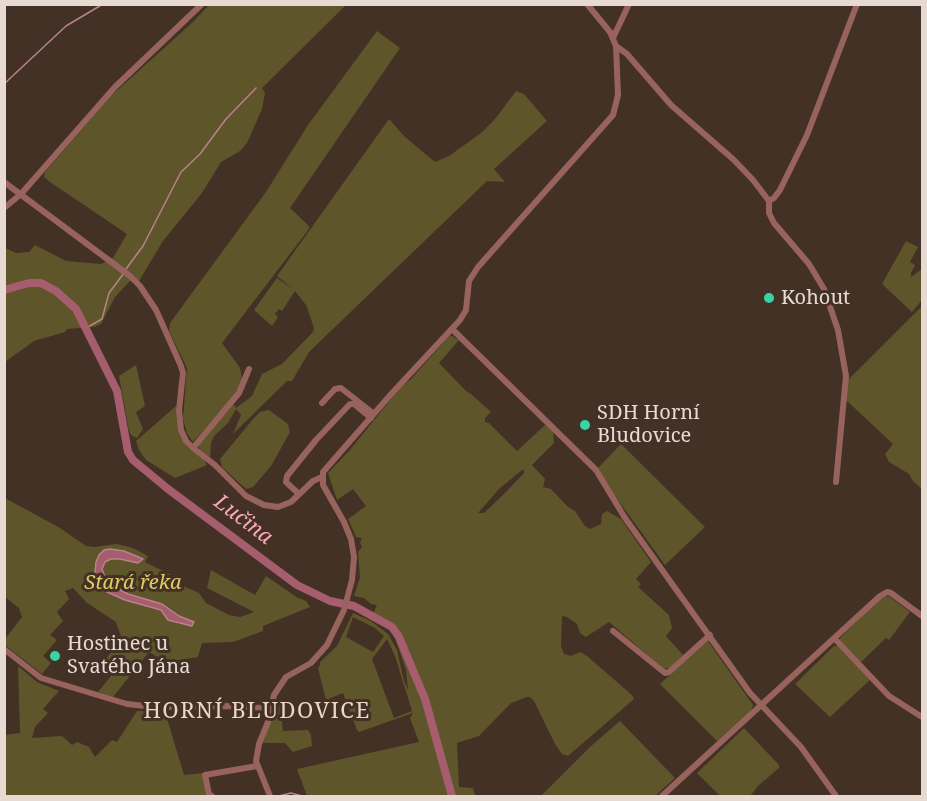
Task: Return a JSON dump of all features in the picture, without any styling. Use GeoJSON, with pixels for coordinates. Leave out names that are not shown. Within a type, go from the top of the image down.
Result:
{"type":"FeatureCollection","features":[{"type":"Feature","properties":{"kind":"street"},"geometry":{"type":"LineString","coordinates":[[4,208],[21,194],[115,87],[202,4]]}},
{"type":"Feature","properties":{"kind":"street"},"geometry":{"type":"LineString","coordinates":[[268,796],[257,766],[258,751],[274,695],[280,683],[288,675],[308,665],[320,655],[339,623],[353,576],[354,557],[351,539],[324,488],[322,477],[324,470],[452,329],[465,312],[468,285],[478,267],[613,115],[618,94],[616,46],[614,38],[587,4]]}},
{"type":"Feature","properties":{"kind":"street"},"geometry":{"type":"LineString","coordinates":[[614,38],[629,4]]}},
{"type":"Feature","properties":{"kind":"street"},"geometry":{"type":"LineString","coordinates":[[769,201],[780,190],[807,135],[857,4]]}},
{"type":"Feature","properties":{"kind":"street"},"geometry":{"type":"LineString","coordinates":[[616,46],[627,54],[678,111],[741,168],[769,201],[769,213],[774,223],[809,264],[824,289],[838,330],[846,376],[836,482]]}},
{"type":"Feature","properties":{"kind":"street"},"geometry":{"type":"LineString","coordinates":[[4,182],[130,276],[140,286],[156,310],[181,366],[183,373],[181,430],[186,441],[193,448],[215,465],[246,496],[254,501],[278,507],[291,502],[313,481],[322,477]]}},
{"type":"Feature","properties":{"kind":"street"},"geometry":{"type":"LineString","coordinates":[[452,329],[593,466],[625,518],[762,707],[801,747],[836,796]]}},
{"type":"Feature","properties":{"kind":"street"},"geometry":{"type":"LineString","coordinates":[[193,448],[239,393],[249,369]]}},
{"type":"Feature","properties":{"kind":"street"},"geometry":{"type":"LineString","coordinates":[[322,403],[335,389],[341,388],[372,416]]}},
{"type":"Feature","properties":{"kind":"street"},"geometry":{"type":"LineString","coordinates":[[299,494],[286,482],[287,476],[316,440],[350,404],[354,404],[372,416]]}},
{"type":"Feature","properties":{"kind":"street"},"geometry":{"type":"LineString","coordinates":[[662,796],[762,707],[880,596],[887,592],[922,616]]}},
{"type":"Feature","properties":{"kind":"street"},"geometry":{"type":"LineString","coordinates":[[613,631],[665,673],[669,672],[710,635]]}},
{"type":"Feature","properties":{"kind":"street"},"geometry":{"type":"LineString","coordinates":[[835,639],[889,696],[922,717]]}},
{"type":"Feature","properties":{"kind":"street"},"geometry":{"type":"LineString","coordinates":[[4,649],[32,673],[46,681],[127,704],[148,707],[242,706],[263,708],[270,712]]}},
{"type":"Feature","properties":{"kind":"street"},"geometry":{"type":"LineString","coordinates":[[212,796],[209,794],[205,775],[257,766]]}},
{"type":"Feature","properties":{"kind":"green space"},"geometry":{"type":"Polygon","coordinates":[[[209,5],[346,5],[262,88],[265,93],[262,109],[247,143],[240,151],[221,162],[202,193],[163,241],[139,281],[130,281],[115,297],[101,324],[94,327],[67,329],[65,332],[34,341],[5,362],[5,248],[16,253],[29,252],[35,245],[66,261],[101,264],[113,258],[127,234],[50,182],[44,177],[45,172],[112,95],[209,5]]]}},
{"type":"Feature","properties":{"kind":"green space"},"geometry":{"type":"Polygon","coordinates":[[[377,31],[400,48],[290,208],[309,226],[309,229],[222,343],[240,368],[242,378],[236,394],[193,442],[187,433],[183,419],[187,368],[169,331],[170,323],[266,192],[308,125],[377,31]]]}},
{"type":"Feature","properties":{"kind":"green space"},"geometry":{"type":"Polygon","coordinates":[[[516,91],[524,94],[547,121],[494,169],[505,182],[487,181],[309,352],[292,381],[287,381],[233,434],[241,415],[236,409],[228,423],[214,436],[210,458],[201,451],[198,447],[201,442],[234,404],[236,408],[252,396],[262,374],[282,364],[313,332],[314,328],[306,305],[295,291],[282,311],[279,309],[275,314],[278,317],[272,326],[254,310],[277,278],[294,290],[277,276],[389,119],[405,137],[435,162],[449,156],[481,133],[516,91]]]}},
{"type":"Feature","properties":{"kind":"green space"},"geometry":{"type":"Polygon","coordinates":[[[906,241],[918,247],[910,262],[915,265],[911,277],[922,269],[922,300],[912,312],[882,284],[906,241]]]}},
{"type":"Feature","properties":{"kind":"green space"},"geometry":{"type":"Polygon","coordinates":[[[922,306],[922,489],[909,474],[889,462],[885,454],[893,444],[846,400],[848,380],[922,306]]]}},
{"type":"Feature","properties":{"kind":"green space"},"geometry":{"type":"Polygon","coordinates":[[[450,335],[459,340],[439,363],[466,391],[491,412],[485,418],[485,422],[489,423],[517,451],[545,425],[553,431],[554,443],[532,465],[545,479],[543,487],[551,489],[575,511],[585,526],[590,529],[601,524],[602,514],[607,511],[621,519],[651,562],[636,579],[641,584],[638,587],[669,615],[672,628],[666,636],[683,655],[671,667],[664,669],[609,622],[586,637],[580,633],[577,624],[562,616],[561,646],[564,654],[571,656],[580,652],[587,656],[634,699],[568,756],[562,754],[555,744],[534,701],[527,697],[511,703],[479,736],[457,743],[459,787],[473,788],[475,796],[307,796],[297,769],[419,742],[410,718],[413,713],[359,732],[343,693],[326,700],[318,668],[320,662],[337,646],[353,613],[371,621],[388,634],[397,650],[408,690],[406,670],[393,632],[372,616],[377,605],[354,596],[360,577],[358,552],[362,547],[360,543],[362,538],[356,537],[348,519],[366,506],[353,489],[337,500],[328,473],[401,387],[450,335]],[[522,470],[499,489],[478,513],[484,513],[505,493],[524,473],[522,470]],[[353,617],[346,637],[373,652],[384,636],[375,628],[353,617]],[[387,639],[372,659],[394,718],[412,711],[395,656],[387,639]]]}},
{"type":"Feature","properties":{"kind":"green space"},"geometry":{"type":"Polygon","coordinates":[[[136,365],[145,406],[136,412],[143,429],[137,438],[129,431],[119,376],[136,365]]]}},
{"type":"Feature","properties":{"kind":"green space"},"geometry":{"type":"Polygon","coordinates":[[[176,406],[180,435],[188,448],[203,458],[207,465],[175,478],[146,460],[136,441],[176,406]]]}},
{"type":"Feature","properties":{"kind":"green space"},"geometry":{"type":"Polygon","coordinates":[[[269,410],[288,424],[290,432],[271,466],[253,487],[246,489],[222,467],[220,459],[260,412],[269,410]]]}},
{"type":"Feature","properties":{"kind":"green space"},"geometry":{"type":"Polygon","coordinates":[[[621,444],[705,527],[665,565],[610,489],[598,468],[621,444]]]}},
{"type":"Feature","properties":{"kind":"green space","name":"Stará řeka"},"geometry":{"type":"Polygon","coordinates":[[[5,498],[60,528],[86,546],[117,544],[133,548],[148,556],[145,562],[175,577],[172,581],[199,593],[206,603],[229,615],[240,617],[254,612],[207,588],[211,570],[255,595],[266,576],[306,601],[310,607],[263,626],[263,631],[233,642],[202,643],[198,657],[166,662],[149,652],[113,697],[98,692],[115,671],[103,662],[122,639],[116,622],[87,603],[73,588],[65,591],[69,599],[57,612],[63,621],[50,635],[57,640],[43,656],[51,663],[42,674],[5,645],[5,639],[22,617],[19,608],[5,597],[5,498]]]}},
{"type":"Feature","properties":{"kind":"green space"},"geometry":{"type":"Polygon","coordinates":[[[885,596],[890,597],[910,612],[889,640],[886,638],[861,662],[840,641],[840,638],[877,601],[885,596]]]}},
{"type":"Feature","properties":{"kind":"green space"},"geometry":{"type":"Polygon","coordinates":[[[708,641],[753,705],[751,711],[717,741],[660,684],[708,641]]]}},
{"type":"Feature","properties":{"kind":"green space"},"geometry":{"type":"Polygon","coordinates":[[[834,646],[839,646],[871,679],[830,717],[795,684],[834,646]]]}},
{"type":"Feature","properties":{"kind":"green space"},"geometry":{"type":"Polygon","coordinates":[[[18,666],[37,682],[59,691],[43,709],[48,713],[35,727],[32,738],[62,736],[72,745],[77,742],[89,747],[95,757],[112,740],[117,742],[137,711],[165,712],[184,775],[203,773],[207,796],[5,796],[5,735],[20,733],[18,666]]]}},
{"type":"Feature","properties":{"kind":"green space"},"geometry":{"type":"Polygon","coordinates":[[[280,705],[283,731],[308,730],[312,746],[293,752],[285,743],[263,743],[274,710],[280,705]]]}},
{"type":"Feature","properties":{"kind":"green space"},"geometry":{"type":"Polygon","coordinates":[[[620,721],[675,778],[655,796],[541,796],[590,747],[620,721]]]}},
{"type":"Feature","properties":{"kind":"green space"},"geometry":{"type":"Polygon","coordinates":[[[744,728],[779,765],[779,768],[750,796],[720,796],[697,773],[744,728]]]}},
{"type":"Feature","properties":{"kind":"shaded area"},"geometry":{"type":"Polygon","coordinates":[[[104,550],[124,551],[143,559],[138,563],[120,559],[105,562],[102,569],[107,583],[128,594],[162,604],[179,616],[194,622],[192,626],[168,620],[161,610],[125,600],[101,587],[95,574],[96,562],[104,550]]]}},
{"type":"Feature","properties":{"kind":"waterway"},"geometry":{"type":"LineString","coordinates":[[4,84],[66,26],[103,4]]}},
{"type":"Feature","properties":{"kind":"waterway"},"geometry":{"type":"LineString","coordinates":[[126,269],[143,246],[181,172],[200,154],[226,119],[256,88]]}},
{"type":"Feature","properties":{"kind":"waterway"},"geometry":{"type":"LineString","coordinates":[[86,328],[102,319],[109,293],[124,273]]}},
{"type":"Feature","properties":{"kind":"waterway","name":"Lučina"},"geometry":{"type":"LineString","coordinates":[[4,290],[29,283],[41,283],[56,291],[76,309],[117,391],[128,452],[133,460],[168,489],[297,585],[330,601],[354,606],[392,627],[399,637],[425,699],[452,796]]}},
{"type":"Feature","properties":{"kind":"waterway"},"geometry":{"type":"LineString","coordinates":[[279,796],[291,793],[302,796]]}},
{"type":"Feature","properties":{"kind":"place","name":"Kohout"},"geometry":{"type":"Point","coordinates":[769,298]}},
{"type":"Feature","properties":{"kind":"place","name":"SDH Horní Bludovice"},"geometry":{"type":"Point","coordinates":[585,425]}},
{"type":"Feature","properties":{"kind":"place","name":"Hostinec u Svatého Jána"},"geometry":{"type":"Point","coordinates":[55,656]}},
{"type":"Feature","properties":{"kind":"district","name":"HORNÍ BLUDOVICE"},"geometry":{"type":"Point","coordinates":[257,712]}}]}
